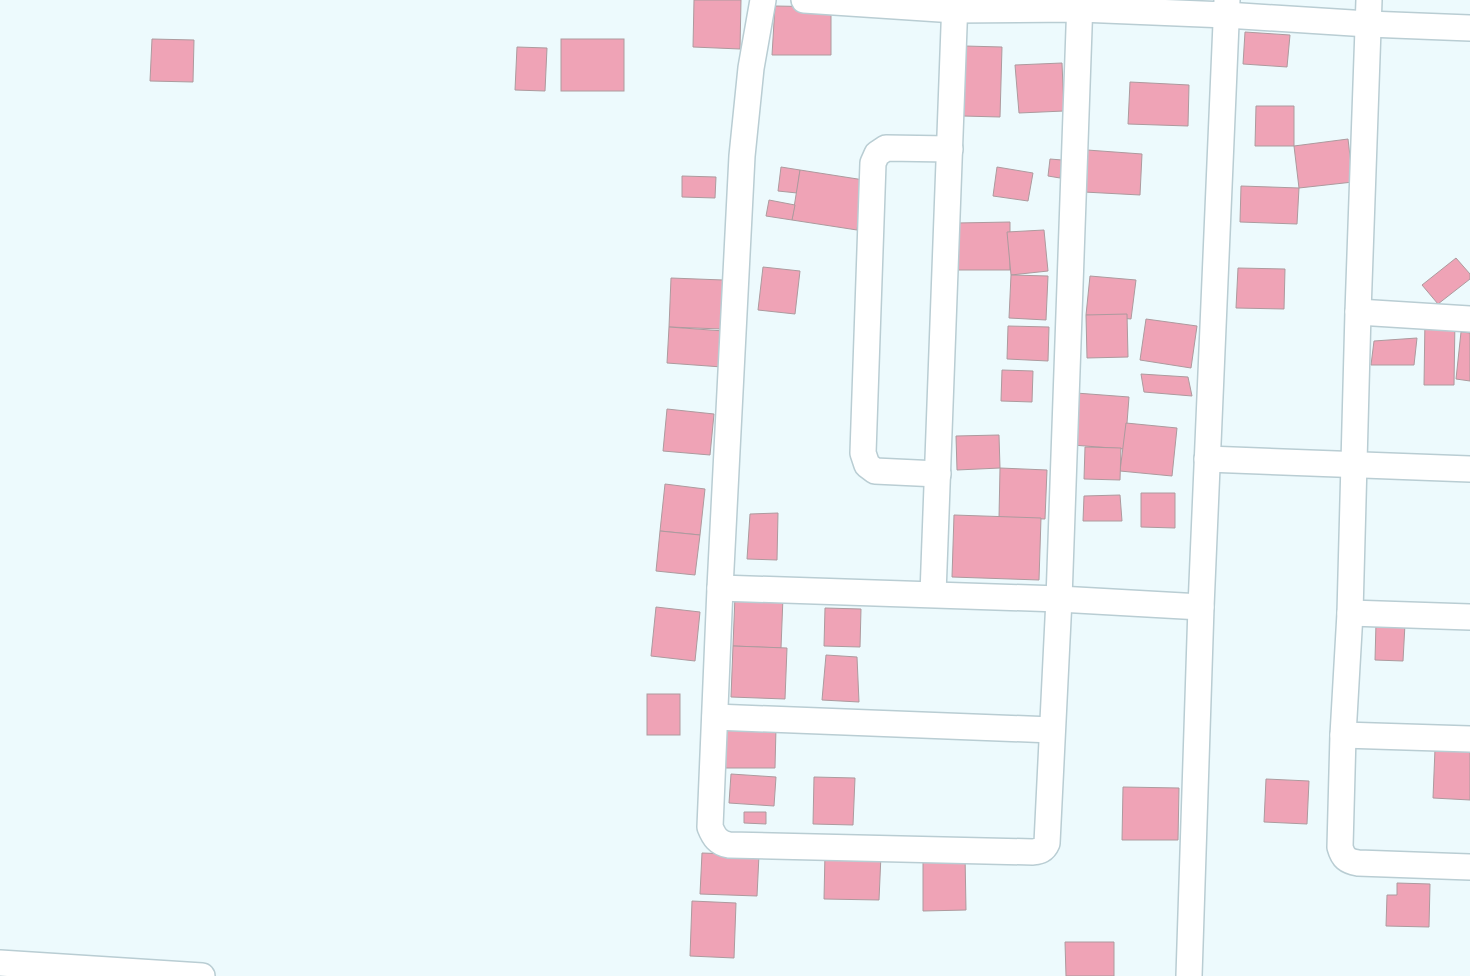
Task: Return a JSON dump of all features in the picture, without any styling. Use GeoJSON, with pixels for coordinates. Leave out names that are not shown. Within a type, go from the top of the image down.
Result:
{"type":"FeatureCollection","features":[{"type":"Feature","properties":{"kind":"street"},"geometry":{"type":"LineString","coordinates":[[763,0],[751,68],[742,156],[710,827],[717,840],[722,844],[729,845],[1033,852],[1042,850],[1047,843],[1059,598],[1080,5]]}},
{"type":"Feature","properties":{"kind":"street"},"geometry":{"type":"LineString","coordinates":[[804,0],[955,5],[1080,5],[1369,12],[1470,28]]}},
{"type":"Feature","properties":{"kind":"street"},"geometry":{"type":"LineString","coordinates":[[933,594],[955,5]]}},
{"type":"Feature","properties":{"kind":"street"},"geometry":{"type":"LineString","coordinates":[[1189,976],[1201,607],[1227,8]]}},
{"type":"Feature","properties":{"kind":"street"},"geometry":{"type":"LineString","coordinates":[[1369,12],[1358,312],[1350,613],[1343,735],[1340,847],[1342,855],[1348,861],[1358,863],[1470,867]]}},
{"type":"Feature","properties":{"kind":"street"},"geometry":{"type":"LineString","coordinates":[[938,474],[875,471],[867,465],[863,453],[873,163],[877,154],[886,148],[950,149]]}},
{"type":"Feature","properties":{"kind":"street"},"geometry":{"type":"LineString","coordinates":[[1358,312],[1470,319]]}},
{"type":"Feature","properties":{"kind":"street"},"geometry":{"type":"LineString","coordinates":[[1207,459],[1470,469]]}},
{"type":"Feature","properties":{"kind":"street"},"geometry":{"type":"LineString","coordinates":[[720,588],[1059,598],[1201,607]]}},
{"type":"Feature","properties":{"kind":"street"},"geometry":{"type":"LineString","coordinates":[[1350,613],[1470,617]]}},
{"type":"Feature","properties":{"kind":"street"},"geometry":{"type":"LineString","coordinates":[[715,717],[1052,730]]}},
{"type":"Feature","properties":{"kind":"street"},"geometry":{"type":"LineString","coordinates":[[1343,735],[1470,739]]}},
{"type":"Feature","properties":{"kind":"street"},"geometry":{"type":"LineString","coordinates":[[0,963],[127,974],[202,976]]}},
{"type":"Feature","properties":{"kind":"building"},"geometry":{"type":"Polygon","coordinates":[[[694,0],[741,0],[740,49],[693,47],[694,0]]]}},
{"type":"Feature","properties":{"kind":"building"},"geometry":{"type":"Polygon","coordinates":[[[775,6],[831,7],[831,55],[772,55],[775,6]]]}},
{"type":"Feature","properties":{"kind":"building"},"geometry":{"type":"Polygon","coordinates":[[[1245,32],[1290,35],[1287,67],[1243,64],[1245,32]]]}},
{"type":"Feature","properties":{"kind":"building"},"geometry":{"type":"Polygon","coordinates":[[[152,39],[194,40],[193,82],[150,81],[152,39]]]}},
{"type":"Feature","properties":{"kind":"building"},"geometry":{"type":"Polygon","coordinates":[[[561,39],[624,39],[624,91],[561,91],[561,39]]]}},
{"type":"Feature","properties":{"kind":"building"},"geometry":{"type":"Polygon","coordinates":[[[965,46],[1002,47],[1000,117],[963,116],[965,46]]]}},
{"type":"Feature","properties":{"kind":"building"},"geometry":{"type":"Polygon","coordinates":[[[517,47],[547,48],[545,91],[515,90],[517,47]]]}},
{"type":"Feature","properties":{"kind":"building"},"geometry":{"type":"Polygon","coordinates":[[[1062,63],[1064,111],[1019,113],[1015,65],[1062,63]]]}},
{"type":"Feature","properties":{"kind":"building"},"geometry":{"type":"Polygon","coordinates":[[[1130,82],[1189,85],[1188,126],[1128,124],[1130,82]]]}},
{"type":"Feature","properties":{"kind":"building"},"geometry":{"type":"Polygon","coordinates":[[[1256,106],[1294,106],[1294,146],[1255,146],[1256,106]]]}},
{"type":"Feature","properties":{"kind":"building"},"geometry":{"type":"Polygon","coordinates":[[[1348,139],[1353,182],[1299,188],[1294,146],[1348,139]]]}},
{"type":"Feature","properties":{"kind":"building"},"geometry":{"type":"Polygon","coordinates":[[[1087,150],[1142,154],[1140,195],[1084,192],[1087,150]]]}},
{"type":"Feature","properties":{"kind":"building"},"geometry":{"type":"Polygon","coordinates":[[[1050,159],[1062,160],[1060,178],[1048,176],[1050,159]]]}},
{"type":"Feature","properties":{"kind":"building"},"geometry":{"type":"Polygon","coordinates":[[[781,167],[800,170],[797,193],[778,191],[781,167]]]}},
{"type":"Feature","properties":{"kind":"building"},"geometry":{"type":"Polygon","coordinates":[[[997,167],[1033,173],[1028,201],[993,196],[997,167]]]}},
{"type":"Feature","properties":{"kind":"building"},"geometry":{"type":"Polygon","coordinates":[[[800,170],[864,180],[857,230],[792,220],[800,170]]]}},
{"type":"Feature","properties":{"kind":"building"},"geometry":{"type":"Polygon","coordinates":[[[682,176],[716,177],[715,198],[682,197],[682,176]]]}},
{"type":"Feature","properties":{"kind":"building"},"geometry":{"type":"Polygon","coordinates":[[[1241,186],[1299,188],[1297,224],[1240,222],[1241,186]]]}},
{"type":"Feature","properties":{"kind":"building"},"geometry":{"type":"Polygon","coordinates":[[[769,200],[795,205],[792,220],[766,216],[769,200]]]}},
{"type":"Feature","properties":{"kind":"building"},"geometry":{"type":"Polygon","coordinates":[[[1010,222],[1010,270],[958,270],[957,223],[1010,222]]]}},
{"type":"Feature","properties":{"kind":"building"},"geometry":{"type":"Polygon","coordinates":[[[1044,230],[1048,271],[1011,275],[1007,232],[1044,230]]]}},
{"type":"Feature","properties":{"kind":"building"},"geometry":{"type":"Polygon","coordinates":[[[1456,258],[1470,274],[1470,279],[1438,304],[1422,285],[1456,258]]]}},
{"type":"Feature","properties":{"kind":"building"},"geometry":{"type":"Polygon","coordinates":[[[763,267],[800,271],[795,314],[758,310],[763,267]]]}},
{"type":"Feature","properties":{"kind":"building"},"geometry":{"type":"Polygon","coordinates":[[[1238,268],[1285,269],[1284,309],[1236,308],[1238,268]]]}},
{"type":"Feature","properties":{"kind":"building"},"geometry":{"type":"Polygon","coordinates":[[[1011,275],[1048,276],[1046,320],[1009,318],[1011,275]]]}},
{"type":"Feature","properties":{"kind":"building"},"geometry":{"type":"Polygon","coordinates":[[[1090,276],[1136,280],[1131,319],[1086,315],[1090,276]]]}},
{"type":"Feature","properties":{"kind":"building"},"geometry":{"type":"Polygon","coordinates":[[[671,278],[723,280],[721,329],[669,327],[671,278]]]}},
{"type":"Feature","properties":{"kind":"building"},"geometry":{"type":"Polygon","coordinates":[[[1127,314],[1128,357],[1087,358],[1086,315],[1127,314]]]}},
{"type":"Feature","properties":{"kind":"building"},"geometry":{"type":"Polygon","coordinates":[[[1425,318],[1455,319],[1454,385],[1424,385],[1425,318]]]}},
{"type":"Feature","properties":{"kind":"building"},"geometry":{"type":"Polygon","coordinates":[[[1146,319],[1197,326],[1191,368],[1140,360],[1146,319]]]}},
{"type":"Feature","properties":{"kind":"building"},"geometry":{"type":"Polygon","coordinates":[[[1008,326],[1049,327],[1048,361],[1007,359],[1008,326]]]}},
{"type":"Feature","properties":{"kind":"building"},"geometry":{"type":"Polygon","coordinates":[[[669,327],[724,331],[722,367],[667,363],[669,327]]]}},
{"type":"Feature","properties":{"kind":"building"},"geometry":{"type":"Polygon","coordinates":[[[1461,332],[1470,333],[1470,381],[1456,379],[1461,332]]]}},
{"type":"Feature","properties":{"kind":"building"},"geometry":{"type":"Polygon","coordinates":[[[1417,338],[1414,365],[1371,365],[1374,341],[1417,338]]]}},
{"type":"Feature","properties":{"kind":"building"},"geometry":{"type":"Polygon","coordinates":[[[1002,370],[1033,371],[1032,402],[1001,401],[1002,370]]]}},
{"type":"Feature","properties":{"kind":"building"},"geometry":{"type":"Polygon","coordinates":[[[1141,374],[1188,377],[1192,396],[1144,392],[1141,374]]]}},
{"type":"Feature","properties":{"kind":"building"},"geometry":{"type":"Polygon","coordinates":[[[1076,393],[1129,397],[1125,449],[1072,445],[1076,393]]]}},
{"type":"Feature","properties":{"kind":"building"},"geometry":{"type":"Polygon","coordinates":[[[667,409],[714,414],[710,455],[663,451],[667,409]]]}},
{"type":"Feature","properties":{"kind":"building"},"geometry":{"type":"Polygon","coordinates":[[[1126,423],[1177,428],[1172,476],[1120,471],[1126,423]]]}},
{"type":"Feature","properties":{"kind":"building"},"geometry":{"type":"Polygon","coordinates":[[[999,435],[1000,468],[957,470],[956,436],[999,435]]]}},
{"type":"Feature","properties":{"kind":"building"},"geometry":{"type":"Polygon","coordinates":[[[1085,447],[1121,448],[1120,480],[1084,479],[1085,447]]]}},
{"type":"Feature","properties":{"kind":"building"},"geometry":{"type":"Polygon","coordinates":[[[1000,468],[1047,470],[1045,519],[999,518],[1000,468]]]}},
{"type":"Feature","properties":{"kind":"building"},"geometry":{"type":"Polygon","coordinates":[[[665,484],[705,489],[700,535],[660,531],[665,484]]]}},
{"type":"Feature","properties":{"kind":"building"},"geometry":{"type":"Polygon","coordinates":[[[1141,493],[1175,493],[1175,528],[1141,527],[1141,493]]]}},
{"type":"Feature","properties":{"kind":"building"},"geometry":{"type":"Polygon","coordinates":[[[1120,495],[1122,521],[1083,521],[1084,496],[1120,495]]]}},
{"type":"Feature","properties":{"kind":"building"},"geometry":{"type":"Polygon","coordinates":[[[778,513],[777,560],[747,559],[750,514],[778,513]]]}},
{"type":"Feature","properties":{"kind":"building"},"geometry":{"type":"Polygon","coordinates":[[[954,515],[1041,518],[1039,580],[952,577],[954,515]]]}},
{"type":"Feature","properties":{"kind":"building"},"geometry":{"type":"Polygon","coordinates":[[[660,531],[700,535],[695,575],[656,571],[660,531]]]}},
{"type":"Feature","properties":{"kind":"building"},"geometry":{"type":"Polygon","coordinates":[[[735,596],[783,597],[781,648],[733,646],[735,596]]]}},
{"type":"Feature","properties":{"kind":"building"},"geometry":{"type":"Polygon","coordinates":[[[656,607],[700,612],[695,661],[651,656],[656,607]]]}},
{"type":"Feature","properties":{"kind":"building"},"geometry":{"type":"Polygon","coordinates":[[[825,608],[861,609],[860,647],[824,646],[825,608]]]}},
{"type":"Feature","properties":{"kind":"building"},"geometry":{"type":"Polygon","coordinates":[[[1376,623],[1405,624],[1403,661],[1375,660],[1376,623]]]}},
{"type":"Feature","properties":{"kind":"building"},"geometry":{"type":"Polygon","coordinates":[[[733,646],[787,648],[785,699],[731,697],[733,646]]]}},
{"type":"Feature","properties":{"kind":"building"},"geometry":{"type":"Polygon","coordinates":[[[826,655],[857,657],[859,702],[822,700],[826,655]]]}},
{"type":"Feature","properties":{"kind":"building"},"geometry":{"type":"Polygon","coordinates":[[[647,694],[680,694],[680,735],[647,735],[647,694]]]}},
{"type":"Feature","properties":{"kind":"building"},"geometry":{"type":"Polygon","coordinates":[[[721,727],[776,728],[775,768],[721,768],[721,727]]]}},
{"type":"Feature","properties":{"kind":"building"},"geometry":{"type":"Polygon","coordinates":[[[1435,749],[1470,750],[1470,800],[1433,798],[1435,749]]]}},
{"type":"Feature","properties":{"kind":"building"},"geometry":{"type":"Polygon","coordinates":[[[731,774],[776,777],[774,806],[729,803],[731,774]]]}},
{"type":"Feature","properties":{"kind":"building"},"geometry":{"type":"Polygon","coordinates":[[[814,777],[855,778],[853,825],[813,824],[814,777]]]}},
{"type":"Feature","properties":{"kind":"building"},"geometry":{"type":"Polygon","coordinates":[[[1266,779],[1309,781],[1307,824],[1264,822],[1266,779]]]}},
{"type":"Feature","properties":{"kind":"building"},"geometry":{"type":"Polygon","coordinates":[[[1123,787],[1179,788],[1178,840],[1122,840],[1123,787]]]}},
{"type":"Feature","properties":{"kind":"building"},"geometry":{"type":"Polygon","coordinates":[[[744,812],[766,812],[766,824],[744,823],[744,812]]]}},
{"type":"Feature","properties":{"kind":"building"},"geometry":{"type":"Polygon","coordinates":[[[702,853],[759,855],[757,896],[700,894],[702,853]]]}},
{"type":"Feature","properties":{"kind":"building"},"geometry":{"type":"Polygon","coordinates":[[[825,853],[881,855],[879,900],[824,899],[825,853]]]}},
{"type":"Feature","properties":{"kind":"building"},"geometry":{"type":"Polygon","coordinates":[[[923,854],[965,854],[966,910],[923,911],[923,854]]]}},
{"type":"Feature","properties":{"kind":"building"},"geometry":{"type":"Polygon","coordinates":[[[1397,883],[1430,884],[1429,927],[1386,926],[1387,895],[1397,895],[1397,883]]]}},
{"type":"Feature","properties":{"kind":"building"},"geometry":{"type":"Polygon","coordinates":[[[692,901],[736,903],[734,958],[690,956],[692,901]]]}},
{"type":"Feature","properties":{"kind":"building"},"geometry":{"type":"Polygon","coordinates":[[[1065,942],[1114,942],[1114,976],[1066,976],[1065,942]]]}}]}
